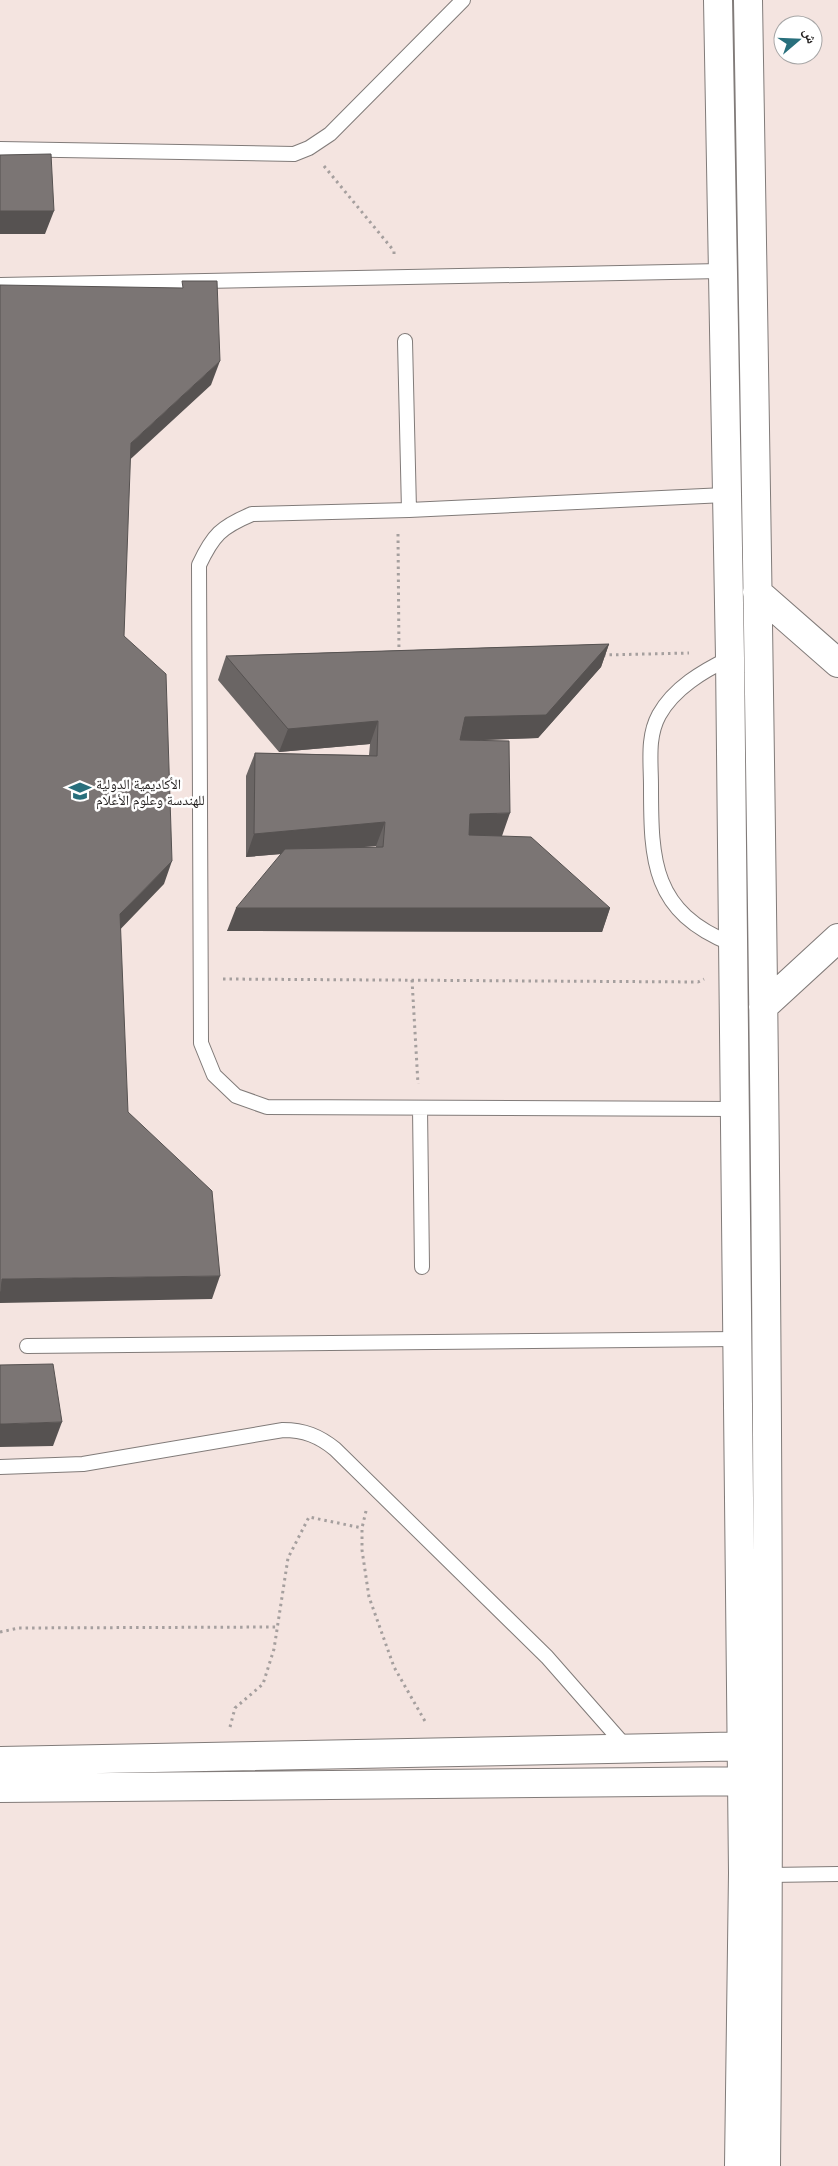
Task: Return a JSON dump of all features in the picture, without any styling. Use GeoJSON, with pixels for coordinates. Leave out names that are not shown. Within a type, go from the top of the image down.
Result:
{"type":"FeatureCollection","features":[{"type":"Feature","properties":{"kind":"street"},"geometry":{"type":"LineString","coordinates":[[718,0],[725,495],[721,662],[732,955],[741,1781],[756,1874],[766,2166]]}},
{"type":"Feature","properties":{"kind":"street"},"geometry":{"type":"LineString","coordinates":[[739,2166],[756,1874],[768,1781],[764,1007],[748,0]]}},
{"type":"Feature","properties":{"kind":"street"},"geometry":{"type":"LineString","coordinates":[[721,271],[752,272]]}},
{"type":"Feature","properties":{"kind":"street"},"geometry":{"type":"LineString","coordinates":[[725,495],[756,492]]}},
{"type":"Feature","properties":{"kind":"street"},"geometry":{"type":"LineString","coordinates":[[757,592],[838,663]]}},
{"type":"Feature","properties":{"kind":"street"},"geometry":{"type":"LineString","coordinates":[[721,662],[758,651]]}},
{"type":"Feature","properties":{"kind":"street"},"geometry":{"type":"LineString","coordinates":[[764,1007],[838,938]]}},
{"type":"Feature","properties":{"kind":"street"},"geometry":{"type":"LineString","coordinates":[[732,955],[762,949]]}},
{"type":"Feature","properties":{"kind":"street"},"geometry":{"type":"LineString","coordinates":[[734,1109],[764,1107]]}},
{"type":"Feature","properties":{"kind":"street"},"geometry":{"type":"LineString","coordinates":[[736,1339],[766,1339]]}},
{"type":"Feature","properties":{"kind":"street"},"geometry":{"type":"LineString","coordinates":[[0,1761],[768,1746]]}},
{"type":"Feature","properties":{"kind":"street"},"geometry":{"type":"LineString","coordinates":[[627,1748],[627,1782]]}},
{"type":"Feature","properties":{"kind":"street"},"geometry":{"type":"LineString","coordinates":[[0,1788],[768,1781]]}},
{"type":"Feature","properties":{"kind":"lane"},"geometry":{"type":"LineString","coordinates":[[0,149],[294,154],[309,148],[330,134],[463,0]]}},
{"type":"Feature","properties":{"kind":"lane"},"geometry":{"type":"LineString","coordinates":[[0,285],[721,271]]}},
{"type":"Feature","properties":{"kind":"lane"},"geometry":{"type":"LineString","coordinates":[[403,510],[405,341]]}},
{"type":"Feature","properties":{"kind":"lane"},"geometry":{"type":"LineString","coordinates":[[725,495],[403,510],[252,514],[230,523],[209,543],[199,565],[200,979],[201,1043],[214,1075],[236,1096],[267,1107],[734,1109]]}},
{"type":"Feature","properties":{"kind":"lane"},"geometry":{"type":"LineString","coordinates":[[721,662],[674,695],[658,716],[653,729],[650,742],[652,848],[655,865],[669,897],[695,925],[732,955]]}},
{"type":"Feature","properties":{"kind":"lane"},"geometry":{"type":"LineString","coordinates":[[420,1108],[422,1267]]}},
{"type":"Feature","properties":{"kind":"lane"},"geometry":{"type":"LineString","coordinates":[[27,1346],[736,1339]]}},
{"type":"Feature","properties":{"kind":"lane"},"geometry":{"type":"LineString","coordinates":[[0,1467],[83,1464],[283,1430],[297,1430],[324,1440],[547,1658],[627,1748]]}},
{"type":"Feature","properties":{"kind":"lane"},"geometry":{"type":"LineString","coordinates":[[756,1874],[838,1874]]}},
{"type":"Feature","properties":{"kind":"path"},"geometry":{"type":"LineString","coordinates":[[309,148],[394,251],[394,278]]}},
{"type":"Feature","properties":{"kind":"path"},"geometry":{"type":"LineString","coordinates":[[399,659],[403,510]]}},
{"type":"Feature","properties":{"kind":"path"},"geometry":{"type":"LineString","coordinates":[[595,655],[703,653],[721,662]]}},
{"type":"Feature","properties":{"kind":"path"},"geometry":{"type":"LineString","coordinates":[[200,979],[698,982],[732,955]]}},
{"type":"Feature","properties":{"kind":"path"},"geometry":{"type":"LineString","coordinates":[[412,980],[420,1108]]}},
{"type":"Feature","properties":{"kind":"path"},"geometry":{"type":"LineString","coordinates":[[373,1486],[362,1528],[362,1550],[369,1597],[394,1667],[444,1752]]}},
{"type":"Feature","properties":{"kind":"path"},"geometry":{"type":"LineString","coordinates":[[222,1756],[235,1708],[263,1684],[274,1649],[288,1558],[308,1517],[362,1528]]}},
{"type":"Feature","properties":{"kind":"path"},"geometry":{"type":"LineString","coordinates":[[0,1632],[19,1628],[277,1628]]}},
{"type":"Feature","properties":{"kind":"shaded area"},"geometry":{"type":"Polygon","coordinates":[[[0,0],[838,0],[838,2166],[0,2166],[0,0]]]}},
{"type":"Feature","properties":{"kind":"building"},"geometry":{"type":"Polygon","coordinates":[[[51,154],[54,211],[0,211],[0,155],[51,154]]]}},
{"type":"Feature","properties":{"kind":"building","name":"الأكاديمية الدولية للهندسة وعلوم الأعلام"},"geometry":{"type":"Polygon","coordinates":[[[182,281],[217,281],[220,361],[131,443],[124,636],[166,674],[172,861],[120,914],[128,1112],[212,1191],[220,1276],[2,1279],[0,1292],[0,285],[183,288],[182,281]]]}},
{"type":"Feature","properties":{"kind":"building"},"geometry":{"type":"Polygon","coordinates":[[[609,644],[546,715],[465,717],[460,740],[509,741],[510,813],[470,814],[469,835],[531,837],[610,908],[236,908],[285,849],[383,847],[385,822],[254,834],[255,753],[377,756],[378,721],[288,729],[226,656],[609,644]]]}},
{"type":"Feature","properties":{"kind":"building"},"geometry":{"type":"Polygon","coordinates":[[[53,1364],[62,1422],[0,1424],[0,1365],[53,1364]]]}},
{"type":"Feature","properties":{"kind":"place","name":"الأكاديمية الدولية للهندسة وعلوم الأعلام"},"geometry":{"type":"Point","coordinates":[80,791]}}]}
